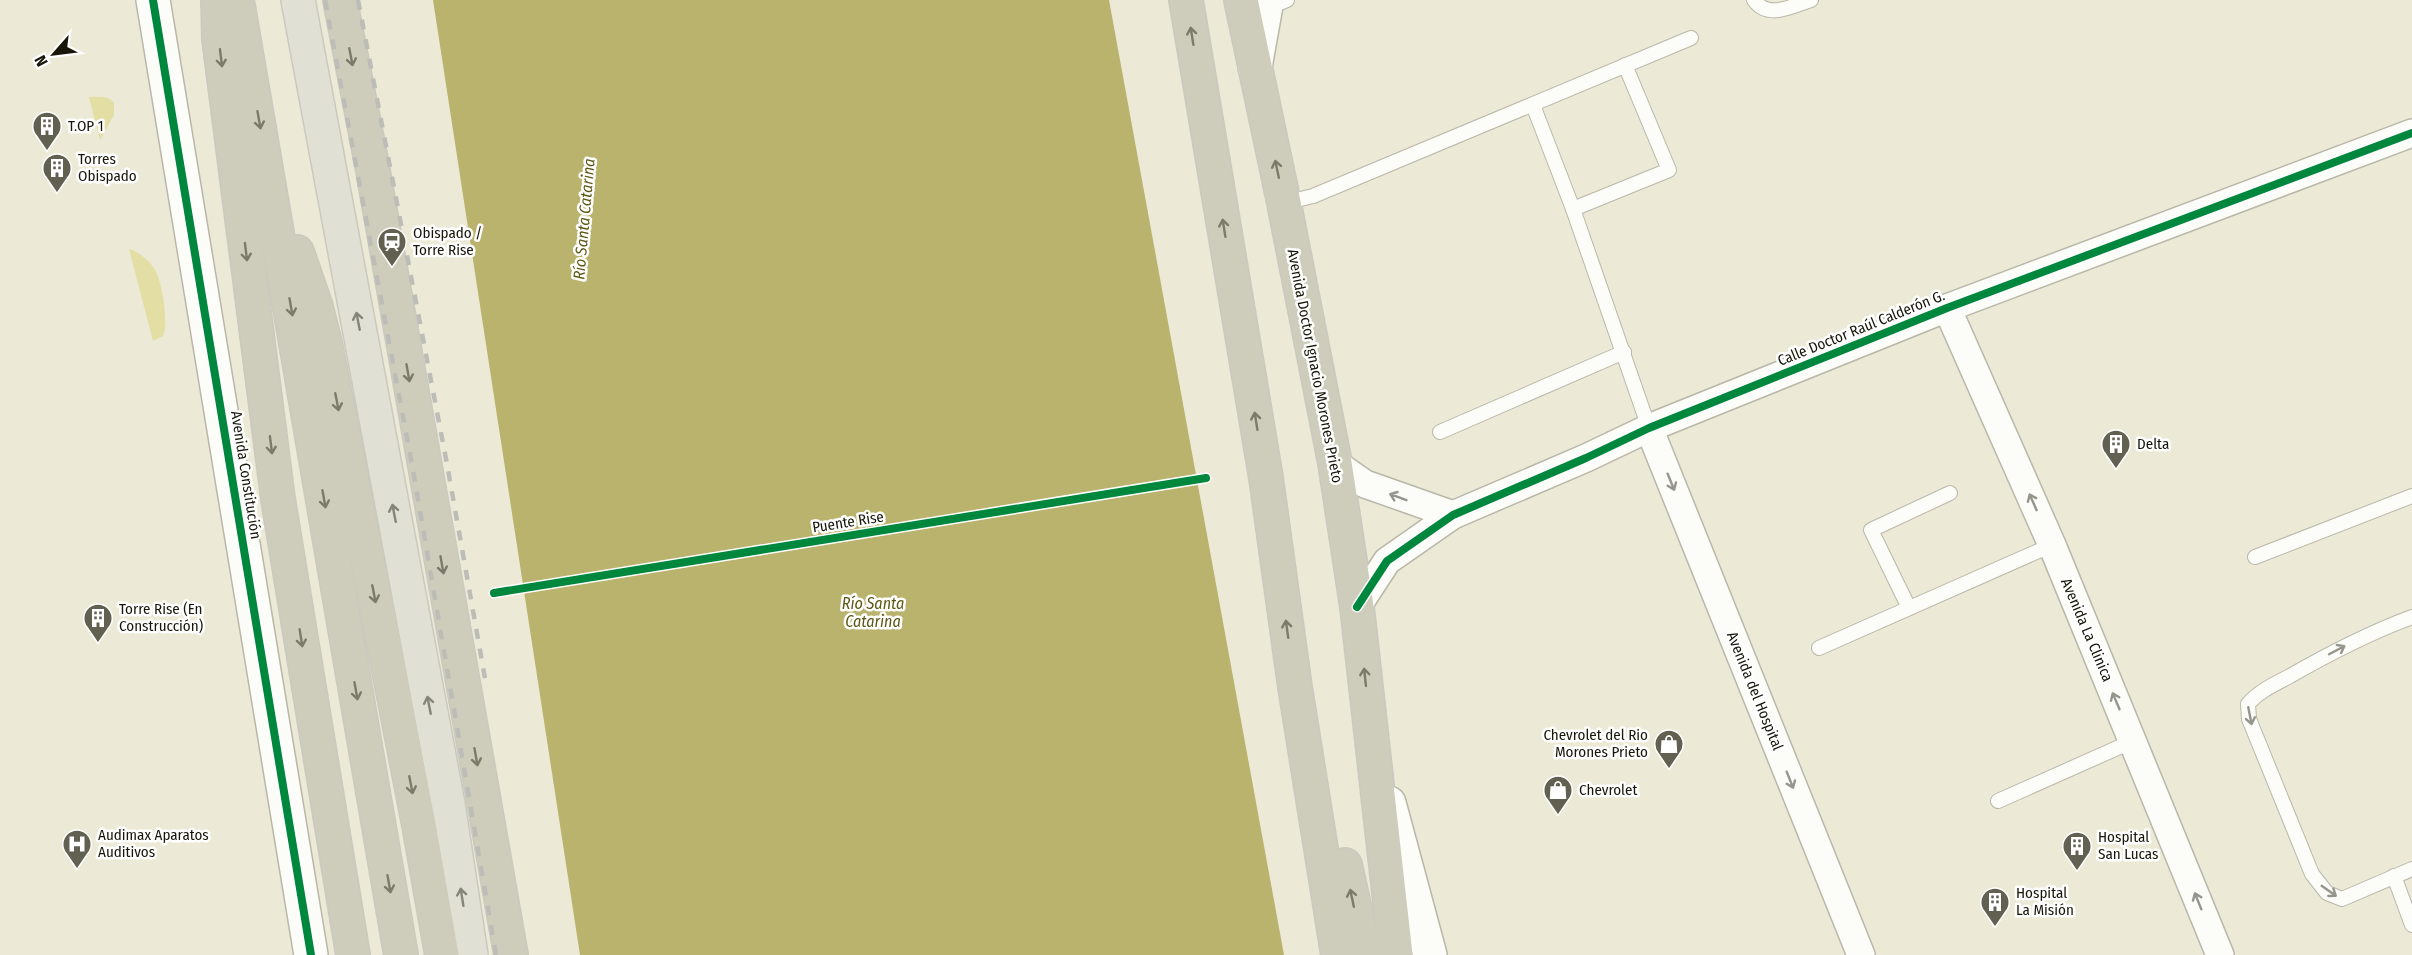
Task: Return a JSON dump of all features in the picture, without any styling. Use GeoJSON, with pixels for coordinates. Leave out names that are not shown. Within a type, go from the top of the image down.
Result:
{"type":"FeatureCollection","features":[{"type":"Feature","properties":{"kind":"highway"},"geometry":{"type":"LineString","coordinates":[[218,0],[219,39],[278,499],[353,955]]}},
{"type":"Feature","properties":{"kind":"highway"},"geometry":{"type":"LineString","coordinates":[[237,0],[401,955]]}},
{"type":"Feature","properties":{"kind":"highway"},"geometry":{"type":"LineString","coordinates":[[340,0],[372,165],[511,955]]}},
{"type":"Feature","properties":{"kind":"highway"},"geometry":{"type":"LineString","coordinates":[[1186,0],[1266,478],[1295,687],[1338,955]]}},
{"type":"Feature","properties":{"kind":"highway","name":"Avenida Doctor Ignacio Morones Prieto"},"geometry":{"type":"LineString","coordinates":[[1266,2],[1255,67],[1335,463],[1358,608],[1370,735],[1396,955]]}},
{"type":"Feature","properties":{"kind":"highway"},"geometry":{"type":"LineString","coordinates":[[274,208],[305,272],[325,343],[419,825],[442,955]]}},
{"type":"Feature","properties":{"kind":"highway"},"geometry":{"type":"LineString","coordinates":[[1295,687],[1330,797],[1365,955]]}},
{"type":"Feature","properties":{"kind":"main road"},"geometry":{"type":"LineString","coordinates":[[298,0],[446,792],[471,955]]}},
{"type":"Feature","properties":{"kind":"street","name":"Avenida Constitución"},"geometry":{"type":"LineString","coordinates":[[153,0],[310,955]]}},
{"type":"Feature","properties":{"kind":"street","name":"Calle Doctor Raúl Calderón G."},"geometry":{"type":"LineString","coordinates":[[1358,608],[1387,561],[1453,515],[1649,428],[1947,308],[2410,141]]}},
{"type":"Feature","properties":{"kind":"street","name":"Avenida La Clinica"},"geometry":{"type":"LineString","coordinates":[[1947,308],[2052,545],[2220,955]]}},
{"type":"Feature","properties":{"kind":"street","name":"Avenida del Hospital"},"geometry":{"type":"LineString","coordinates":[[1649,428],[1861,955]]}},
{"type":"Feature","properties":{"kind":"street"},"geometry":{"type":"LineString","coordinates":[[1335,463],[1365,484],[1453,515]]}},
{"type":"Feature","properties":{"kind":"street"},"geometry":{"type":"LineString","coordinates":[[1370,735],[1430,955]]}},
{"type":"Feature","properties":{"kind":"lane"},"geometry":{"type":"LineString","coordinates":[[1754,0],[1758,6],[1778,11],[1810,0]]}},
{"type":"Feature","properties":{"kind":"lane"},"geometry":{"type":"LineString","coordinates":[[1284,203],[1313,196],[1691,38]]}},
{"type":"Feature","properties":{"kind":"lane"},"geometry":{"type":"LineString","coordinates":[[1572,209],[1669,170],[1625,65]]}},
{"type":"Feature","properties":{"kind":"lane"},"geometry":{"type":"LineString","coordinates":[[1533,105],[1624,352],[1649,428]]}},
{"type":"Feature","properties":{"kind":"lane"},"geometry":{"type":"LineString","coordinates":[[1440,432],[1624,352]]}},
{"type":"Feature","properties":{"kind":"lane"},"geometry":{"type":"LineString","coordinates":[[1909,608],[1871,530],[1950,493]]}},
{"type":"Feature","properties":{"kind":"lane"},"geometry":{"type":"LineString","coordinates":[[2255,557],[2412,496]]}},
{"type":"Feature","properties":{"kind":"lane"},"geometry":{"type":"LineString","coordinates":[[1819,648],[2052,545]]}},
{"type":"Feature","properties":{"kind":"lane"},"geometry":{"type":"LineString","coordinates":[[2412,617],[2370,633],[2304,668],[2255,696],[2248,704],[2249,719],[2312,874],[2327,892],[2342,899],[2412,869]]}},
{"type":"Feature","properties":{"kind":"lane"},"geometry":{"type":"LineString","coordinates":[[1998,801],[2133,741]]}},
{"type":"Feature","properties":{"kind":"lane"},"geometry":{"type":"LineString","coordinates":[[2394,876],[2412,925]]}},
{"type":"Feature","properties":{"kind":"shaded area"},"geometry":{"type":"Polygon","coordinates":[[[89,97],[106,98],[114,103],[114,115],[100,140],[89,97]]]}},
{"type":"Feature","properties":{"kind":"shaded area"},"geometry":{"type":"Polygon","coordinates":[[[129,249],[140,254],[151,264],[158,276],[164,303],[165,331],[163,336],[153,341],[129,249]]]}},
{"type":"Feature","properties":{"kind":"water","name":"Río Santa Catarina"},"geometry":{"type":"Polygon","coordinates":[[[433,0],[1109,0],[1284,955],[580,955],[433,0]]]}},
{"type":"Feature","properties":{"kind":"railway"},"geometry":{"type":"LineString","coordinates":[[325,0],[413,470],[496,955]]}},
{"type":"Feature","properties":{"kind":"railway"},"geometry":{"type":"LineString","coordinates":[[358,0],[447,464],[486,684]]}},
{"type":"Feature","properties":{"kind":"cycle path"},"geometry":{"type":"LineString","coordinates":[[153,0],[311,955]]}},
{"type":"Feature","properties":{"kind":"cycle path"},"geometry":{"type":"LineString","coordinates":[[1357,607],[1387,561],[1453,515],[1586,458],[1649,428],[1947,308],[2412,133]]}},
{"type":"Feature","properties":{"kind":"cycle path","name":"Puente Rise"},"geometry":{"type":"LineString","coordinates":[[494,593],[1206,478]]}},
{"type":"Feature","properties":{"kind":"place","name":"T.OP 1"},"geometry":{"type":"Point","coordinates":[47,152]}},
{"type":"Feature","properties":{"kind":"place","name":"Torres Obispado"},"geometry":{"type":"Point","coordinates":[57,194]}},
{"type":"Feature","properties":{"kind":"place","name":"Obispado / Torre Rise"},"geometry":{"type":"Point","coordinates":[392,268]}},
{"type":"Feature","properties":{"kind":"place","name":"Delta"},"geometry":{"type":"Point","coordinates":[2116,470]}},
{"type":"Feature","properties":{"kind":"place","name":"Torre Rise (En Construcción)"},"geometry":{"type":"Point","coordinates":[98,644]}},
{"type":"Feature","properties":{"kind":"place","name":"Chevrolet del Rio Morones Prieto"},"geometry":{"type":"Point","coordinates":[1669,770]}},
{"type":"Feature","properties":{"kind":"place","name":"Chevrolet"},"geometry":{"type":"Point","coordinates":[1558,816]}},
{"type":"Feature","properties":{"kind":"place","name":"Audimax Aparatos Auditivos"},"geometry":{"type":"Point","coordinates":[77,870]}},
{"type":"Feature","properties":{"kind":"place","name":"Hospital San Lucas"},"geometry":{"type":"Point","coordinates":[2077,872]}},
{"type":"Feature","properties":{"kind":"place","name":"Hospital La Misión"},"geometry":{"type":"Point","coordinates":[1995,928]}}]}
